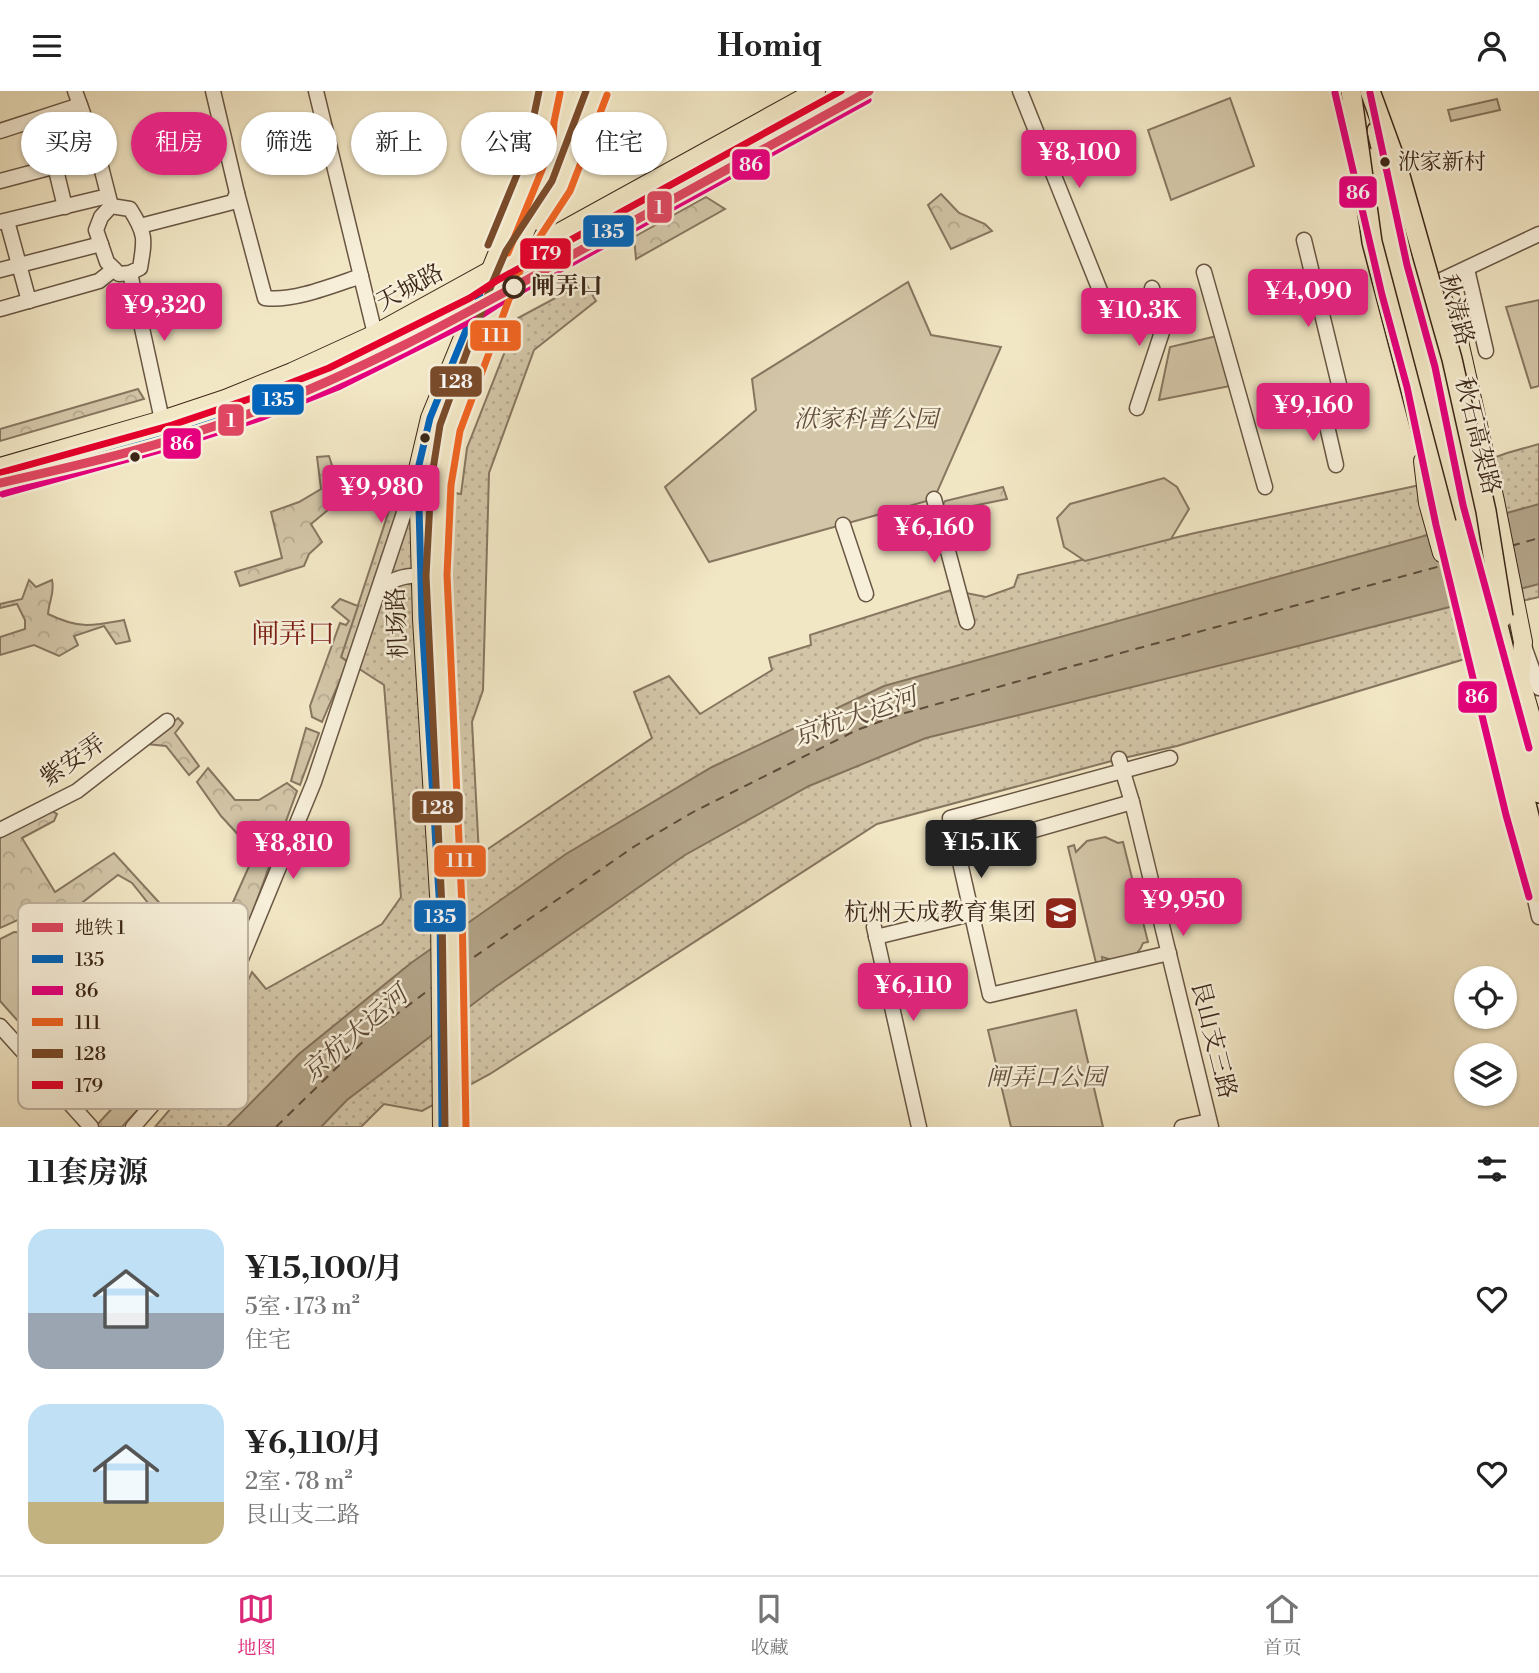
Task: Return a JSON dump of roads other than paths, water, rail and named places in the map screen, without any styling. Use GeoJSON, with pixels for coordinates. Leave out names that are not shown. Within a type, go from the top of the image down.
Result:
{"type":"FeatureCollection","features":[{"type":"Feature","properties":{"kind":"highway"},"geometry":{"type":"LineString","coordinates":[[1351,91],[1372,242],[1446,523]]}},
{"type":"Feature","properties":{"kind":"highway","name":"秋石高架路"},"geometry":{"type":"LineString","coordinates":[[1351,91],[1539,857]]}},
{"type":"Feature","properties":{"kind":"highway"},"geometry":{"type":"LineString","coordinates":[[1369,91],[1397,165],[1452,359],[1486,511],[1503,617]]}},
{"type":"Feature","properties":{"kind":"highway","name":"秋石高架路"},"geometry":{"type":"LineString","coordinates":[[1369,91],[1539,793]]}},
{"type":"Feature","properties":{"kind":"main road","name":"机场路"},"geometry":{"type":"LineString","coordinates":[[545,112],[550,91]]}},
{"type":"Feature","properties":{"kind":"main road","name":"机场路"},"geometry":{"type":"LineString","coordinates":[[555,112],[564,91]]}},
{"type":"Feature","properties":{"kind":"main road","name":"机场路"},"geometry":{"type":"LineString","coordinates":[[428,575],[450,428],[501,290],[583,91]]}},
{"type":"Feature","properties":{"kind":"main road","name":"机场路"},"geometry":{"type":"LineString","coordinates":[[515,256],[561,185],[597,91]]}},
{"type":"Feature","properties":{"kind":"main road","name":"天城路"},"geometry":{"type":"LineString","coordinates":[[0,467],[162,420],[281,376],[375,334],[816,91]]}},
{"type":"Feature","properties":{"kind":"main road","name":"天城路"},"geometry":{"type":"LineString","coordinates":[[0,484],[176,435],[256,408],[333,377],[475,307],[501,290],[863,91]]}},
{"type":"Feature","properties":{"kind":"main road"},"geometry":{"type":"LineString","coordinates":[[1345,91],[1392,293],[1417,385],[1431,482],[1432,518],[1461,618],[1475,645]]}},
{"type":"Feature","properties":{"kind":"main road","name":"秋涛路"},"geometry":{"type":"LineString","coordinates":[[1380,91],[1419,268],[1445,366],[1468,475],[1503,617],[1518,636]]}},
{"type":"Feature","properties":{"kind":"main road","name":"机场路"},"geometry":{"type":"LineString","coordinates":[[442,1127],[447,1061],[446,910],[428,575],[418,469],[430,418],[529,175]]}},
{"type":"Feature","properties":{"kind":"main road"},"geometry":{"type":"LineString","coordinates":[[1419,268],[1440,293],[1456,328],[1488,471],[1518,636],[1520,677],[1539,745]]}},
{"type":"Feature","properties":{"kind":"main road"},"geometry":{"type":"LineString","coordinates":[[1431,482],[1446,523],[1516,813],[1539,894]]}},
{"type":"Feature","properties":{"kind":"main road","name":"机场路"},"geometry":{"type":"LineString","coordinates":[[447,1061],[456,1127]]}},
{"type":"Feature","properties":{"kind":"street"},"geometry":{"type":"LineString","coordinates":[[213,91],[265,297],[276,299],[325,289],[361,276]]}},
{"type":"Feature","properties":{"kind":"street"},"geometry":{"type":"LineString","coordinates":[[316,91],[375,334]]}},
{"type":"Feature","properties":{"kind":"street"},"geometry":{"type":"LineString","coordinates":[[1020,91],[1105,303]]}},
{"type":"Feature","properties":{"kind":"street"},"geometry":{"type":"LineString","coordinates":[[0,131],[78,98]]}},
{"type":"Feature","properties":{"kind":"street"},"geometry":{"type":"LineString","coordinates":[[0,181],[22,175]]}},
{"type":"Feature","properties":{"kind":"street"},"geometry":{"type":"LineString","coordinates":[[57,175],[65,207]]}},
{"type":"Feature","properties":{"kind":"street"},"geometry":{"type":"LineString","coordinates":[[29,301],[4,222],[65,207],[110,201],[130,208],[140,226],[145,240],[140,268],[119,274],[107,262],[96,230],[110,201],[103,175]]}},
{"type":"Feature","properties":{"kind":"street"},"geometry":{"type":"LineString","coordinates":[[140,226],[233,202],[237,193]]}},
{"type":"Feature","properties":{"kind":"street"},"geometry":{"type":"LineString","coordinates":[[1433,284],[1539,234]]}},
{"type":"Feature","properties":{"kind":"street"},"geometry":{"type":"LineString","coordinates":[[1304,240],[1345,409]]}},
{"type":"Feature","properties":{"kind":"street"},"geometry":{"type":"LineString","coordinates":[[0,270],[100,244]]}},
{"type":"Feature","properties":{"kind":"street"},"geometry":{"type":"LineString","coordinates":[[0,309],[99,281],[114,269]]}},
{"type":"Feature","properties":{"kind":"street"},"geometry":{"type":"LineString","coordinates":[[1467,269],[1486,351]]}},
{"type":"Feature","properties":{"kind":"street"},"geometry":{"type":"LineString","coordinates":[[1204,272],[1265,487]]}},
{"type":"Feature","properties":{"kind":"street"},"geometry":{"type":"LineString","coordinates":[[130,273],[162,420]]}},
{"type":"Feature","properties":{"kind":"street"},"geometry":{"type":"LineString","coordinates":[[1137,408],[1163,329],[1152,288]]}},
{"type":"Feature","properties":{"kind":"street"},"geometry":{"type":"LineString","coordinates":[[1324,414],[1336,465]]}},
{"type":"Feature","properties":{"kind":"street"},"geometry":{"type":"LineString","coordinates":[[0,461],[57,449]]}},
{"type":"Feature","properties":{"kind":"street"},"geometry":{"type":"LineString","coordinates":[[248,942],[314,782],[418,469]]}},
{"type":"Feature","properties":{"kind":"street"},"geometry":{"type":"LineString","coordinates":[[934,499],[967,622]]}},
{"type":"Feature","properties":{"kind":"street"},"geometry":{"type":"LineString","coordinates":[[843,525],[866,594]]}},
{"type":"Feature","properties":{"kind":"street"},"geometry":{"type":"LineString","coordinates":[[378,592],[390,580],[406,575],[428,575]]}},
{"type":"Feature","properties":{"kind":"street"},"geometry":{"type":"LineString","coordinates":[[1518,636],[1539,688]]}},
{"type":"Feature","properties":{"kind":"street","name":"紫安弄"},"geometry":{"type":"LineString","coordinates":[[0,830],[77,791],[167,721]]}},
{"type":"Feature","properties":{"kind":"street"},"geometry":{"type":"LineString","coordinates":[[1169,953],[990,995],[950,818],[1121,765],[1170,758]]}},
{"type":"Feature","properties":{"kind":"street","name":"艮山支三路"},"geometry":{"type":"LineString","coordinates":[[1121,765],[1210,1124]]}},
{"type":"Feature","properties":{"kind":"street"},"geometry":{"type":"LineString","coordinates":[[957,852],[1132,802]]}},
{"type":"Feature","properties":{"kind":"street"},"geometry":{"type":"LineString","coordinates":[[1516,813],[1539,917]]}},
{"type":"Feature","properties":{"kind":"street"},"geometry":{"type":"LineString","coordinates":[[919,1127],[875,932],[971,914]]}},
{"type":"Feature","properties":{"kind":"street"},"geometry":{"type":"LineString","coordinates":[[0,1026],[18,1046]]}},
{"type":"Feature","properties":{"kind":"street"},"geometry":{"type":"LineString","coordinates":[[75,1109],[91,1127]]}},
{"type":"Feature","properties":{"kind":"street"},"geometry":{"type":"LineString","coordinates":[[133,1127],[149,1109]]}},
{"type":"Feature","properties":{"kind":"street"},"geometry":{"type":"LineString","coordinates":[[1182,1127],[1210,1124]]}},
{"type":"Feature","properties":{"kind":"water","name":"京杭大运河"},"geometry":{"type":"Polygon","coordinates":[[[1539,504],[1539,584],[926,738],[809,786],[685,855],[494,988],[347,1100],[321,1127],[227,1127],[245,1109],[248,1109],[248,1106],[299,1054],[411,963],[566,854],[712,767],[884,686],[1539,504]]]}},
{"type":"Feature","properties":{"kind":"metro line","name":"1"},"geometry":{"type":"LineString","coordinates":[[0,483],[181,437],[282,401],[364,365],[484,303],[869,91]]}},
{"type":"Feature","properties":{"kind":"place","name":"洑家新村"},"geometry":{"type":"Point","coordinates":[1385,162]}},
{"type":"Feature","properties":{"kind":"place","name":"闸弄口"},"geometry":{"type":"Point","coordinates":[514,287]}},
{"type":"Feature","properties":{"kind":"place","name":"杭州天成教育集团"},"geometry":{"type":"Point","coordinates":[1061,913]}},
{"type":"Feature","properties":{"kind":"district","name":"闸弄口"},"geometry":{"type":"Point","coordinates":[293,634]}},
{"type":"Feature","properties":{"kind":"park label","name":"洑家科普公园"},"geometry":{"type":"Point","coordinates":[866,420]}},
{"type":"Feature","properties":{"kind":"park label","name":"闸弄口公园"},"geometry":{"type":"Point","coordinates":[1046,1078]}}]}
